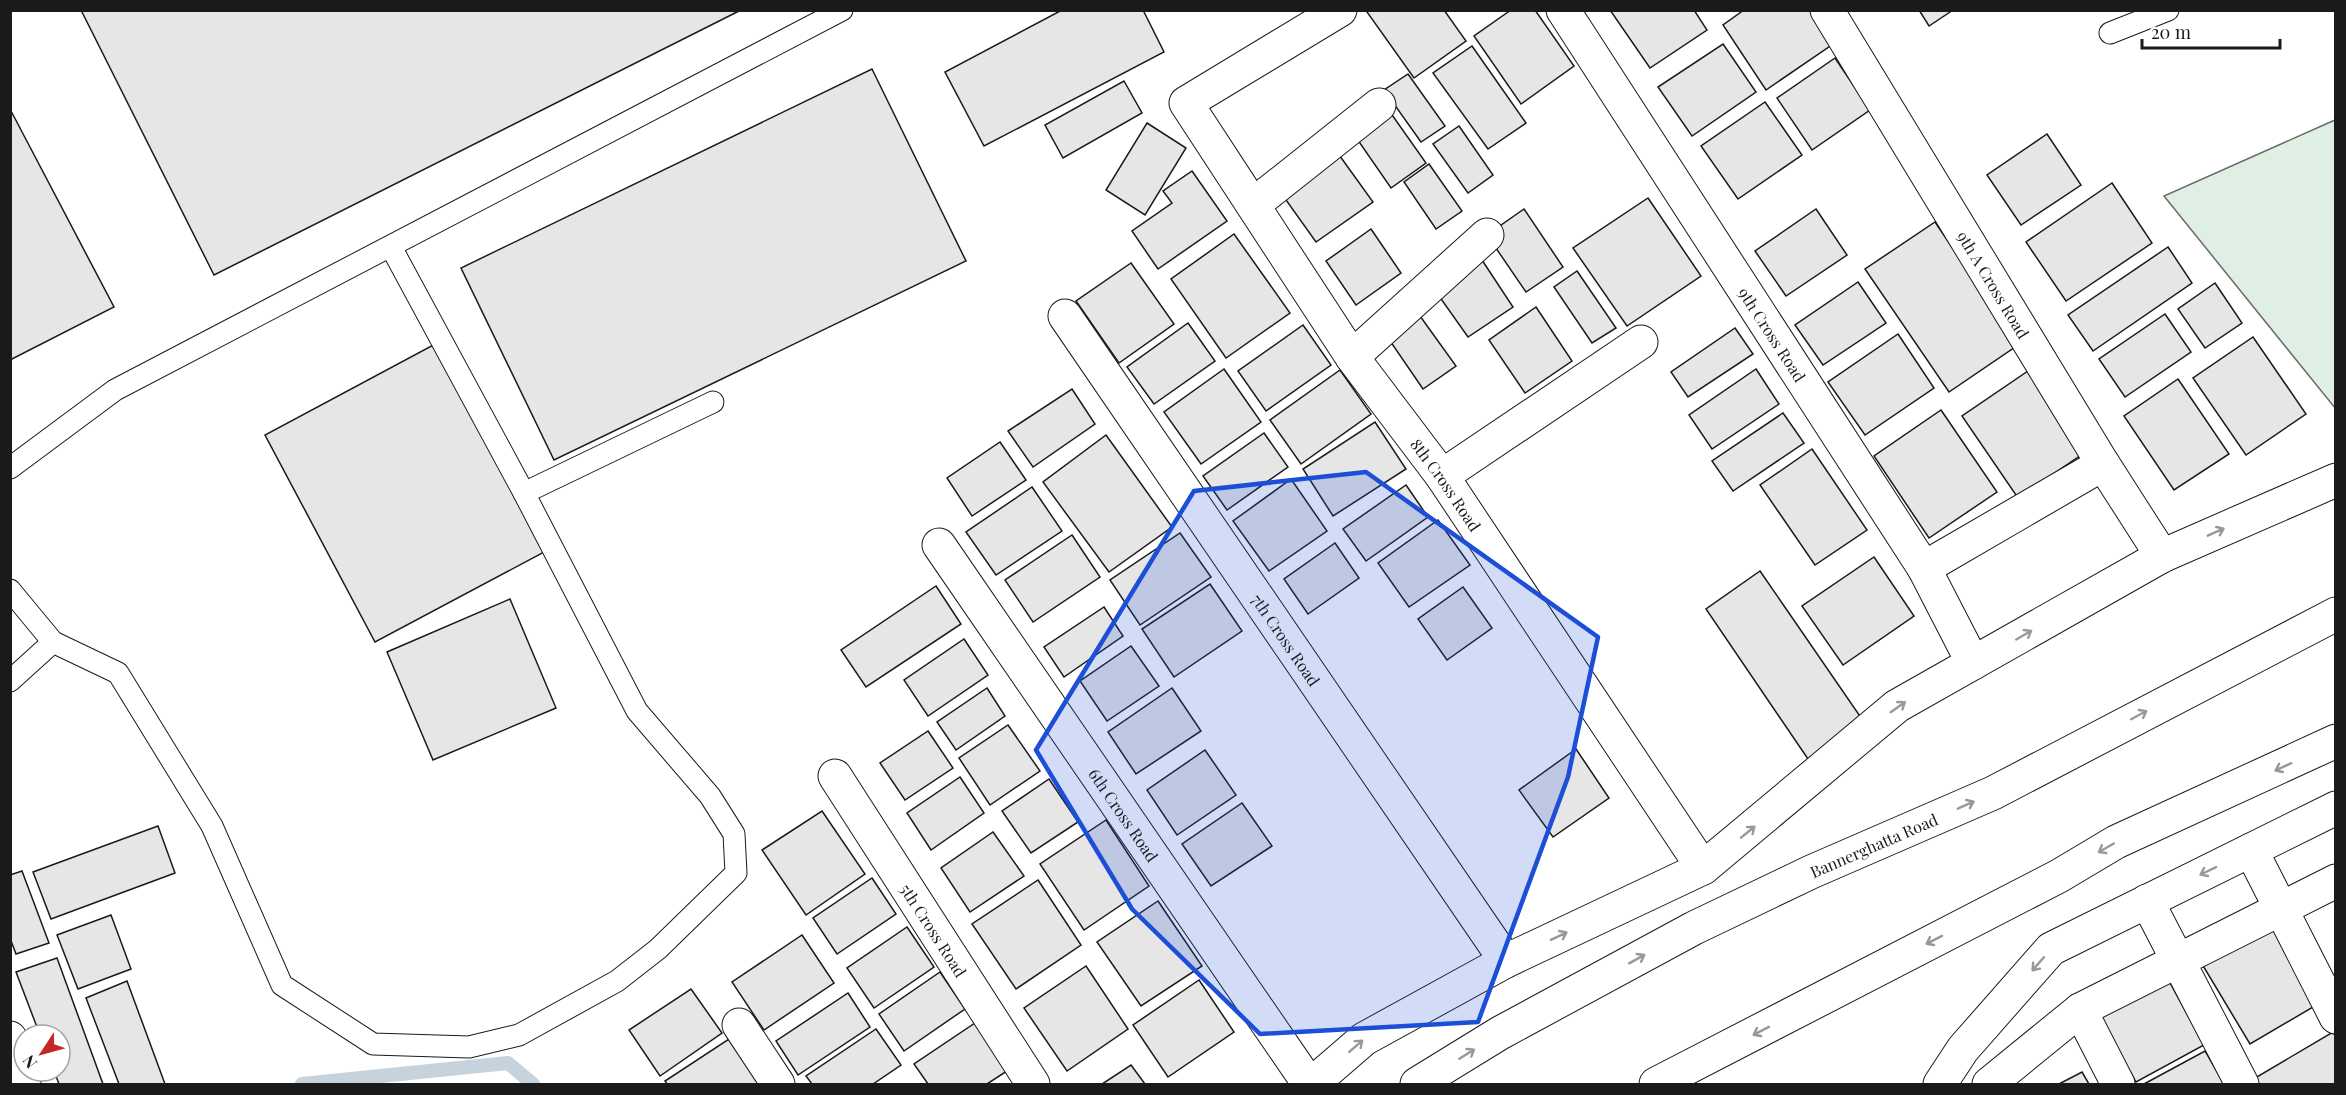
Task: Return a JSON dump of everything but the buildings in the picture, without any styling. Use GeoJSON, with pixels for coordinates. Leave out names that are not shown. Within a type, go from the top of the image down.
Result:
{"type":"FeatureCollection","features":[{"type":"Feature","properties":{"kind":"street","name":"8th Cross Road"},"geometry":{"type":"LineString","coordinates":[[1340,10],[1186,103],[1352,357],[1442,476],[1703,868]]}},
{"type":"Feature","properties":{"kind":"street","name":"9th Cross Road"},"geometry":{"type":"LineString","coordinates":[[1563,10],[1924,568],[1973,663]]}},
{"type":"Feature","properties":{"kind":"street","name":"9th A Cross Road"},"geometry":{"type":"LineString","coordinates":[[1827,10],[2103,464],[2162,556]]}},
{"type":"Feature","properties":{"kind":"street"},"geometry":{"type":"LineString","coordinates":[[1253,205],[1379,105]]}},
{"type":"Feature","properties":{"kind":"street"},"geometry":{"type":"LineString","coordinates":[[1352,357],[1487,235]]}},
{"type":"Feature","properties":{"kind":"street","name":"7th Cross Road"},"geometry":{"type":"LineString","coordinates":[[1065,316],[1506,962]]}},
{"type":"Feature","properties":{"kind":"street"},"geometry":{"type":"LineString","coordinates":[[1442,476],[1641,342]]}},
{"type":"Feature","properties":{"kind":"street"},"geometry":{"type":"LineString","coordinates":[[1924,568],[2103,464]]}},
{"type":"Feature","properties":{"kind":"street"},"geometry":{"type":"LineString","coordinates":[[1310,1084],[1364,1039],[1506,962],[1703,868],[1897,706],[2162,556],[2336,480]]}},
{"type":"Feature","properties":{"kind":"street","name":"6th Cross Road"},"geometry":{"type":"LineString","coordinates":[[939,545],[1310,1084]]}},
{"type":"Feature","properties":{"kind":"street","name":"Bannerghatta Road"},"geometry":{"type":"LineString","coordinates":[[1417,1084],[1500,1033],[1694,928],[1811,872],[1993,793],[2336,614]]}},
{"type":"Feature","properties":{"kind":"street"},"geometry":{"type":"LineString","coordinates":[[1656,1084],[2058,876],[2116,842],[2336,741]]}},
{"type":"Feature","properties":{"kind":"street","name":"5th Cross Road"},"geometry":{"type":"LineString","coordinates":[[835,776],[1033,1084]]}},
{"type":"Feature","properties":{"kind":"street"},"geometry":{"type":"LineString","coordinates":[[1940,1084],[1963,1049],[2051,949],[2336,808]]}},
{"type":"Feature","properties":{"kind":"street"},"geometry":{"type":"LineString","coordinates":[[2251,850],[2335,1013]]}},
{"type":"Feature","properties":{"kind":"street"},"geometry":{"type":"LineString","coordinates":[[1989,1084],[2080,1010],[2336,881]]}},
{"type":"Feature","properties":{"kind":"street"},"geometry":{"type":"LineString","coordinates":[[2147,901],[2242,1084]]}},
{"type":"Feature","properties":{"kind":"street"},"geometry":{"type":"LineString","coordinates":[[2080,1010],[2118,1084]]}},
{"type":"Feature","properties":{"kind":"street"},"geometry":{"type":"LineString","coordinates":[[739,1025],[778,1084]]}},
{"type":"Feature","properties":{"kind":"street"},"geometry":{"type":"LineString","coordinates":[[11,1042],[24,1084]]}},
{"type":"Feature","properties":{"kind":"street"},"geometry":{"type":"LineString","coordinates":[[1963,1049],[1982,1084]]}},
{"type":"Feature","properties":{"kind":"lane"},"geometry":{"type":"LineString","coordinates":[[10,468],[115,390],[842,10]]}},
{"type":"Feature","properties":{"kind":"lane"},"geometry":{"type":"LineString","coordinates":[[2110,33],[2168,10]]}},
{"type":"Feature","properties":{"kind":"lane"},"geometry":{"type":"LineString","coordinates":[[10,590],[53,642],[118,673],[212,826],[282,985],[373,1044],[469,1047],[519,1035],[617,981],[657,949],[736,873],[734,834],[710,796],[637,711],[524,493],[391,247]]}},
{"type":"Feature","properties":{"kind":"lane"},"geometry":{"type":"LineString","coordinates":[[524,493],[713,402]]}},
{"type":"Feature","properties":{"kind":"lane"},"geometry":{"type":"LineString","coordinates":[[10,681],[53,642]]}},
{"type":"Feature","properties":{"kind":"highlighted area"},"geometry":{"type":"Polygon","coordinates":[[[1366,472],[1598,637],[1568,777],[1478,1022],[1260,1034],[1132,909],[1036,750],[1194,491],[1366,472]]]}},
{"type":"Feature","properties":{"kind":"green space"},"geometry":{"type":"Polygon","coordinates":[[[2335,120],[2335,408],[2164,196],[2335,120]]]}},
{"type":"Feature","properties":{"kind":"waterway"},"geometry":{"type":"LineString","coordinates":[[302,1084],[508,1063],[533,1084]]}}]}
